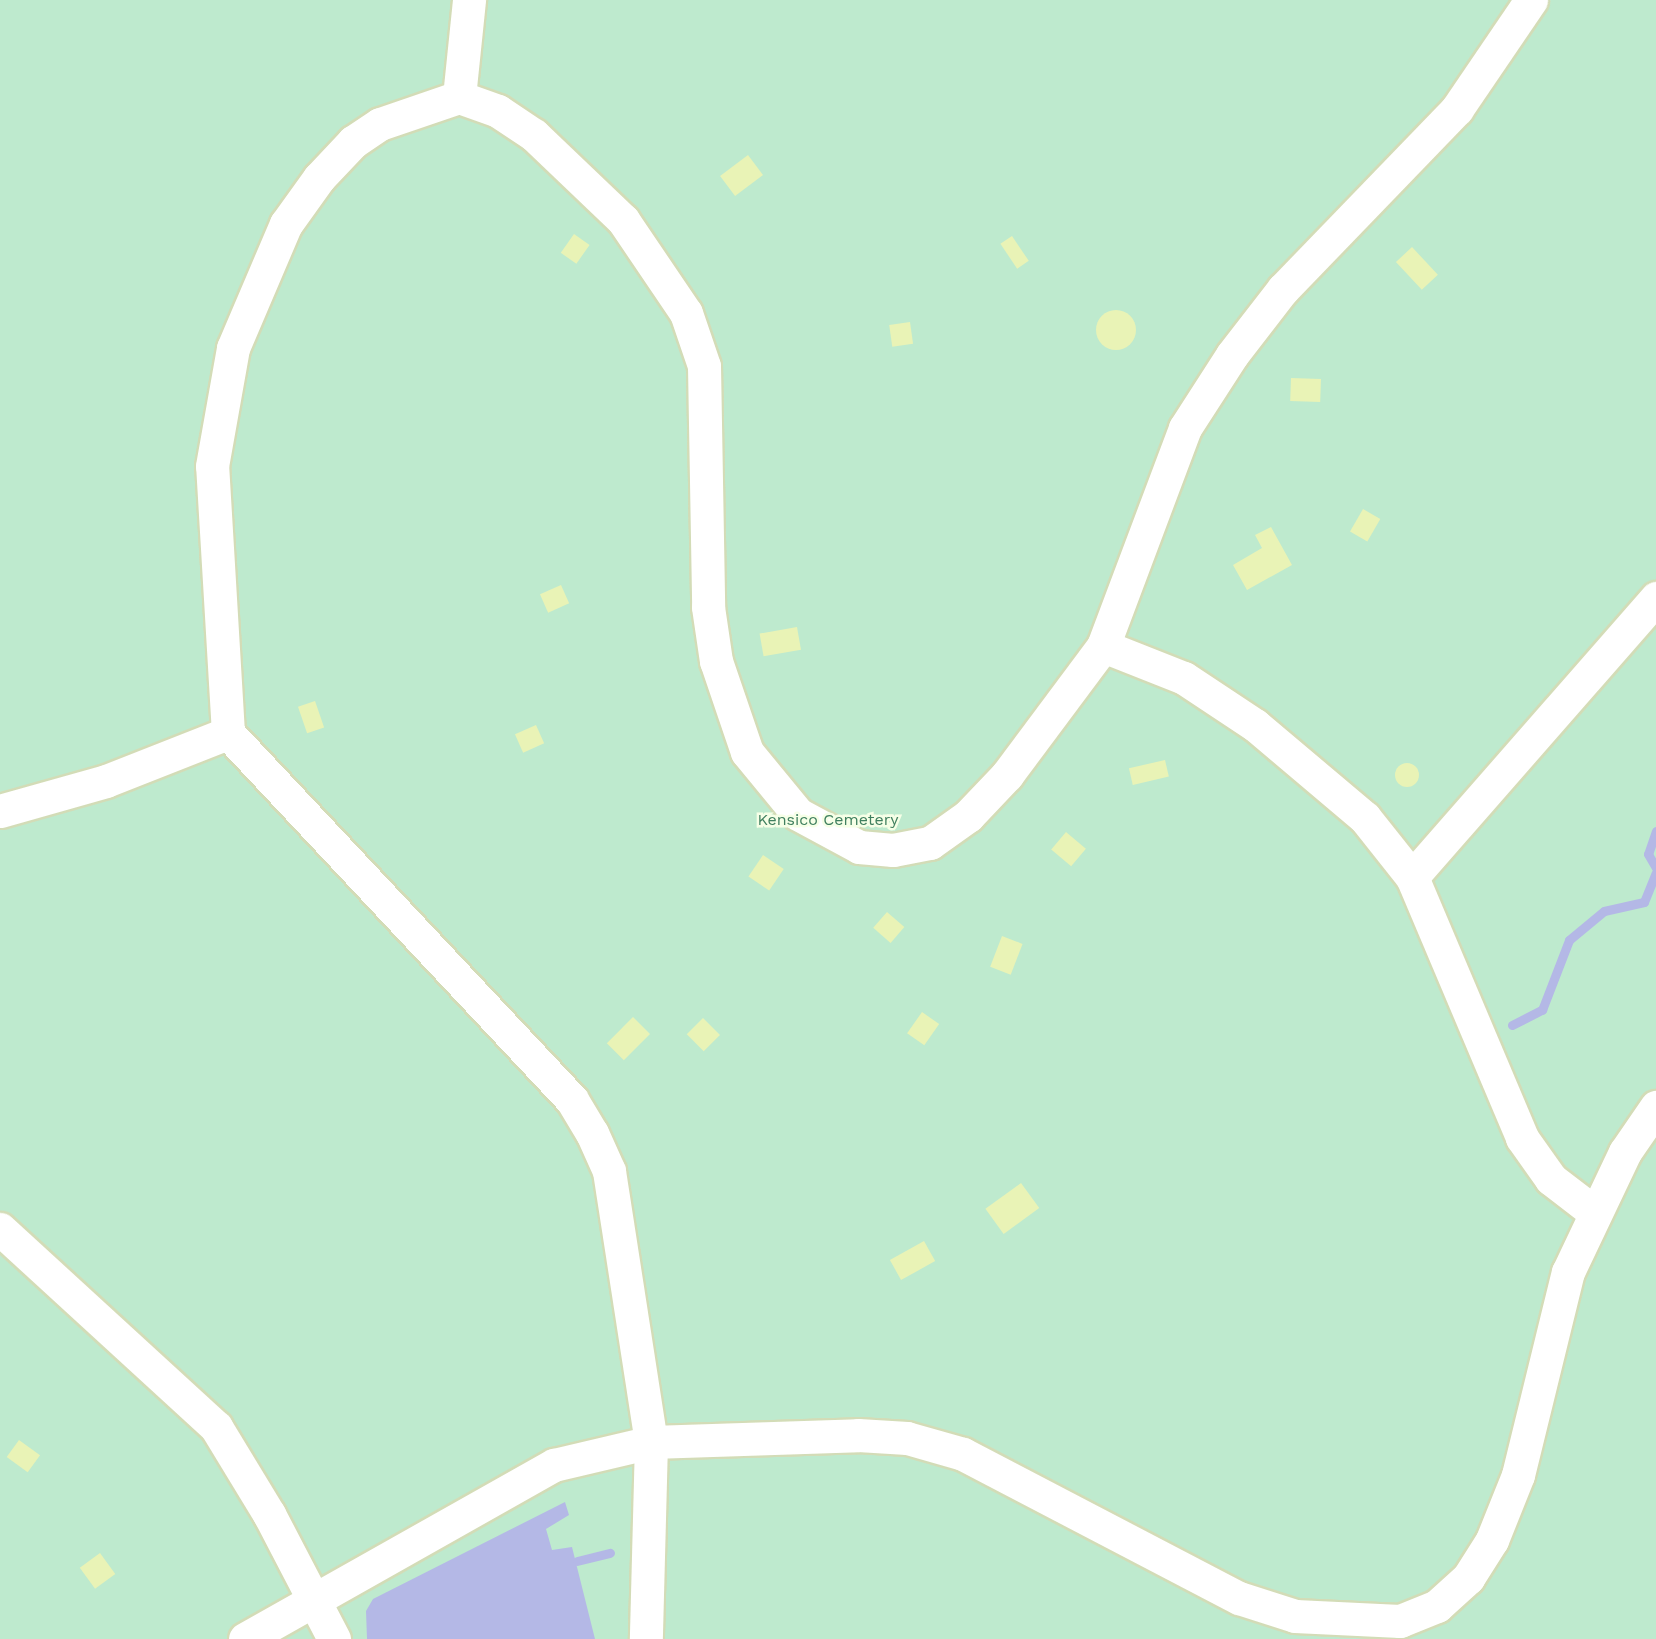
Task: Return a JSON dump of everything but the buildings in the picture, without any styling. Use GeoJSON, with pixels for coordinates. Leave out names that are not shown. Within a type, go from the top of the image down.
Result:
{"type":"FeatureCollection","features":[{"type":"Feature","properties":{"kind":"lane"},"geometry":{"type":"LineString","coordinates":[[459,97],[469,0]]}},
{"type":"Feature","properties":{"kind":"lane"},"geometry":{"type":"LineString","coordinates":[[646,1639],[651,1442],[609,1172],[592,1133],[572,1100],[228,733],[212,466],[233,348],[286,224],[319,178],[353,142],[380,124],[459,97],[498,111],[534,135],[615,212],[686,314],[704,366],[708,607],[716,661],[747,752],[798,814],[859,847],[893,850],[930,843],[968,816],[1007,775],[1103,646],[1185,428],[1232,355],[1283,289],[1458,109],[1531,0]]}},
{"type":"Feature","properties":{"kind":"lane"},"geometry":{"type":"LineString","coordinates":[[1412,877],[1656,598]]}},
{"type":"Feature","properties":{"kind":"lane"},"geometry":{"type":"LineString","coordinates":[[1103,646],[1184,678],[1255,725],[1365,818],[1412,877],[1522,1138],[1551,1179],[1594,1212]]}},
{"type":"Feature","properties":{"kind":"lane"},"geometry":{"type":"LineString","coordinates":[[0,811],[106,781],[228,733]]}},
{"type":"Feature","properties":{"kind":"lane"},"geometry":{"type":"LineString","coordinates":[[245,1639],[313,1598],[554,1465],[651,1442],[823,1435],[907,1438],[963,1454],[1239,1598],[1295,1616],[1400,1621],[1437,1606],[1468,1578],[1492,1540],[1518,1475],[1568,1272],[1594,1212],[1656,1107]]}},
{"type":"Feature","properties":{"kind":"lane"},"geometry":{"type":"LineString","coordinates":[[0,1230],[216,1428],[334,1639]]}},
{"type":"Feature","properties":{"kind":"green space","name":"Kensico Cemetery"},"geometry":{"type":"Polygon","coordinates":[[[0,0],[1656,0],[1656,1639],[0,1639],[0,0]]]}},
{"type":"Feature","properties":{"kind":"water"},"geometry":{"type":"Polygon","coordinates":[[[565,1502],[569,1515],[546,1529],[552,1550],[572,1547],[595,1639],[367,1639],[366,1611],[373,1599],[565,1502]]]}},
{"type":"Feature","properties":{"kind":"waterway"},"geometry":{"type":"LineString","coordinates":[[1656,831],[1648,854],[1656,868]]}},
{"type":"Feature","properties":{"kind":"waterway"},"geometry":{"type":"LineString","coordinates":[[1512,1025],[1542,1010],[1569,940],[1604,911],[1644,902],[1656,873]]}},
{"type":"Feature","properties":{"kind":"waterway"},"geometry":{"type":"LineString","coordinates":[[577,1561],[610,1553]]}}]}
